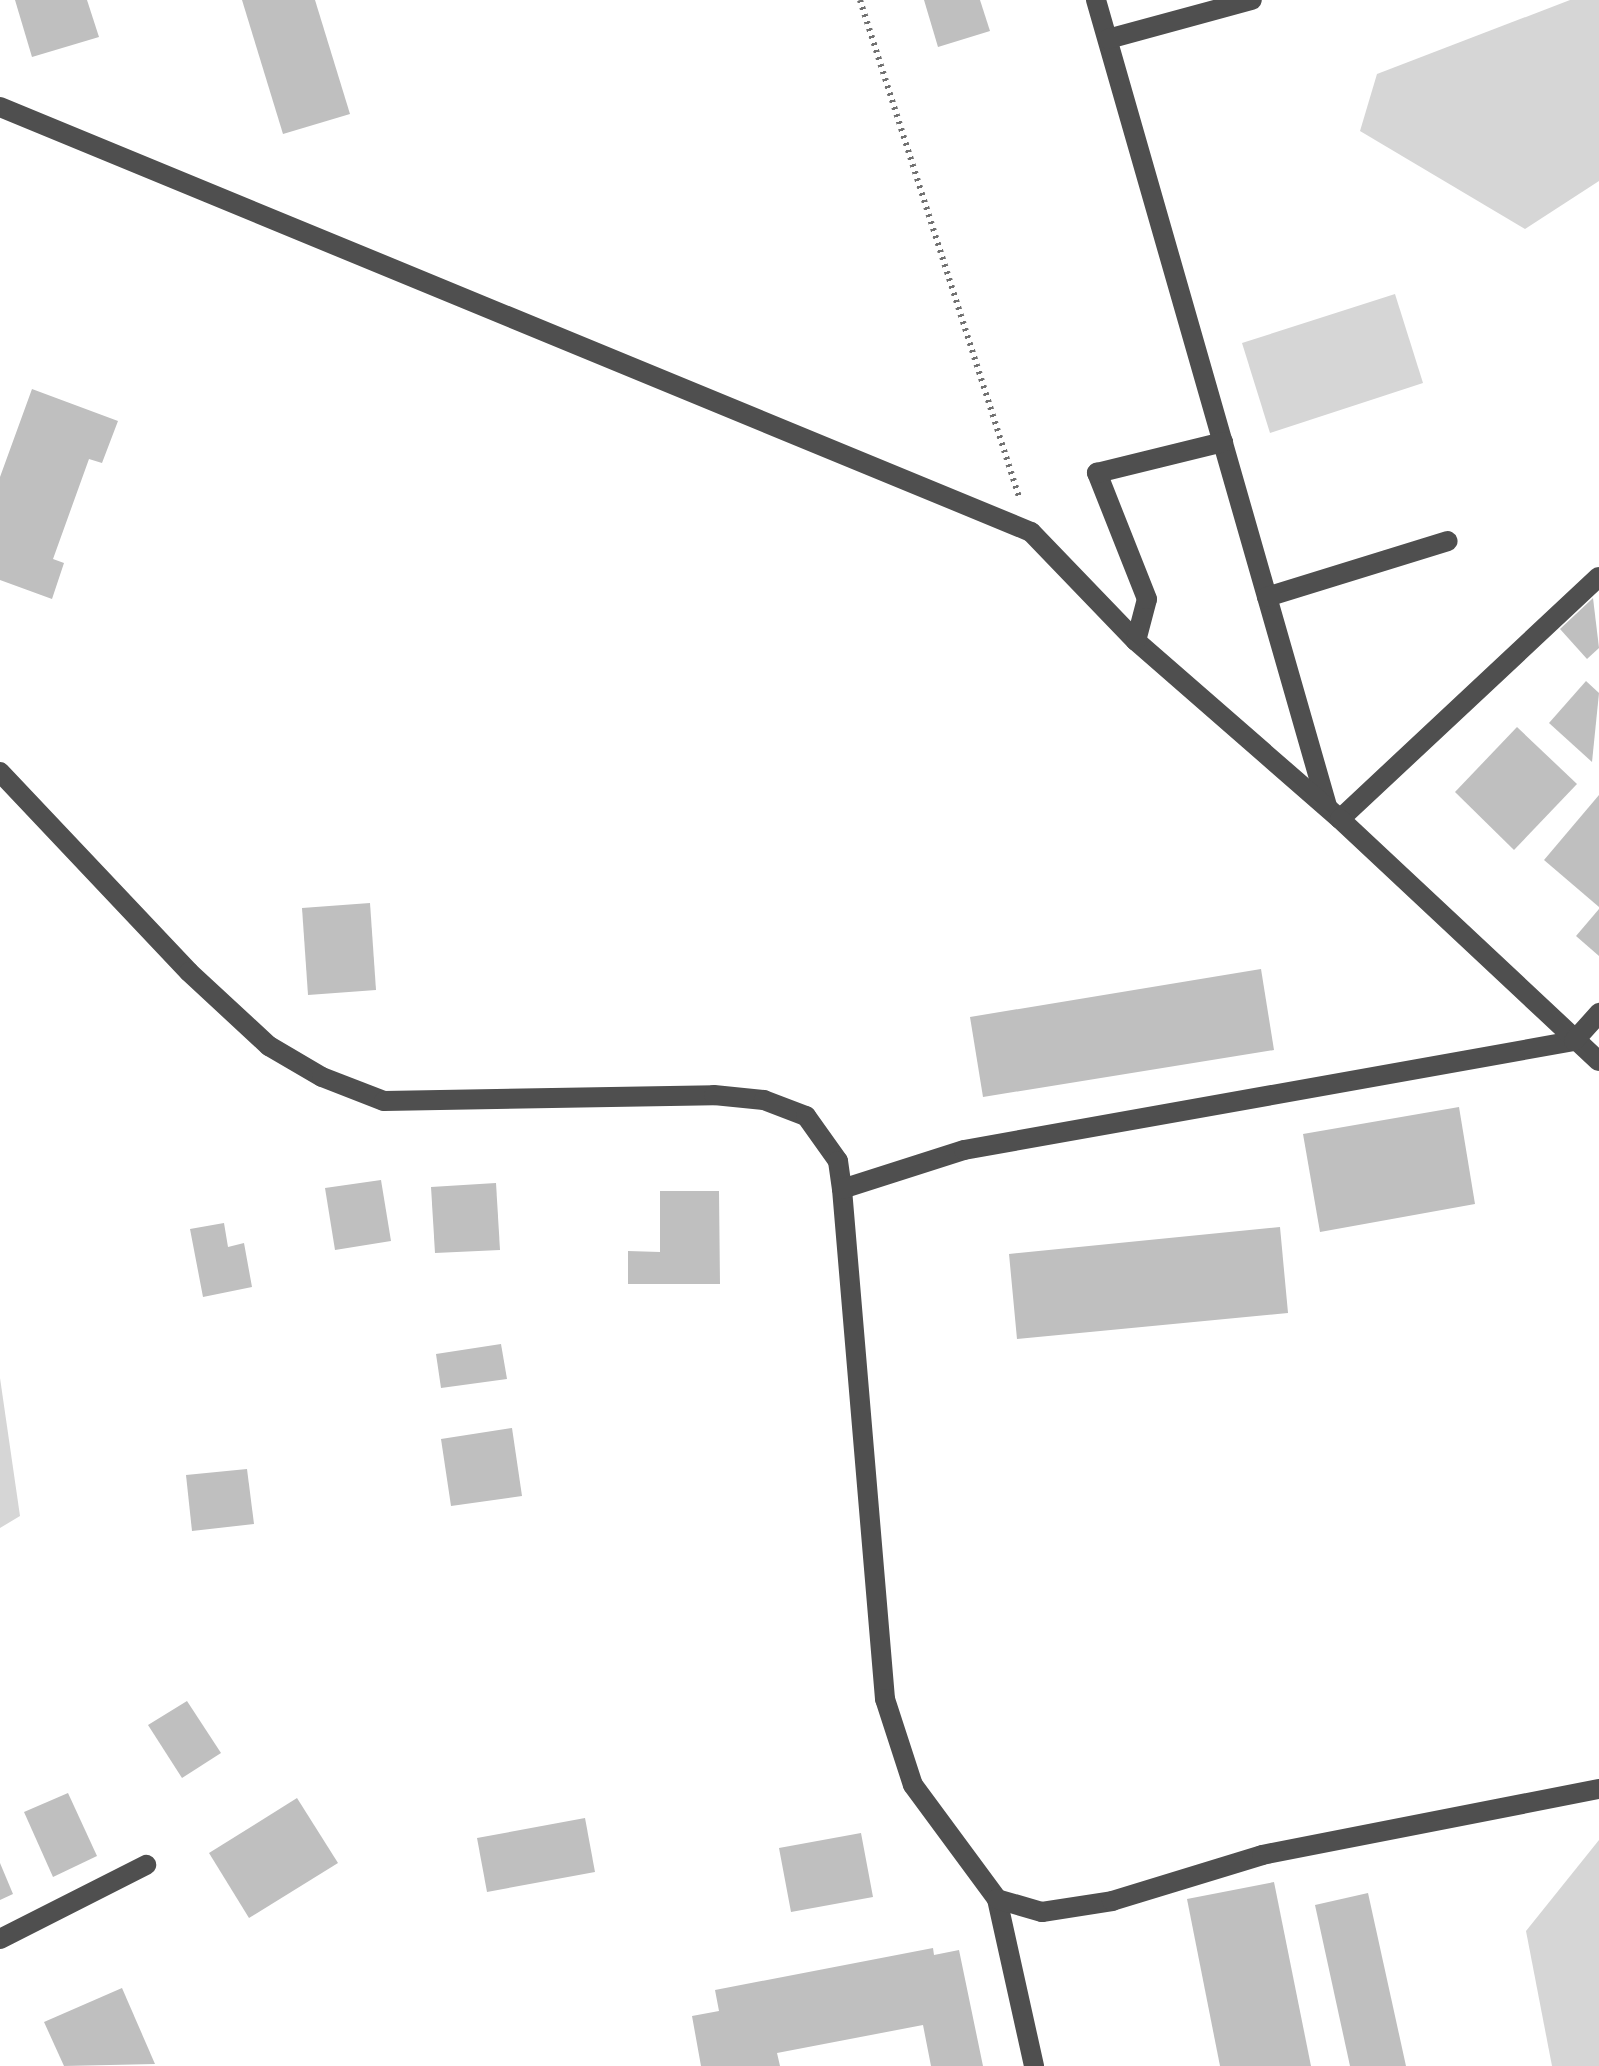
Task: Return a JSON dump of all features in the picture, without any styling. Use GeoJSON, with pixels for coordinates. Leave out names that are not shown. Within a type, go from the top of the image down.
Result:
{"type":"FeatureCollection","features":[{"type":"Feature","properties":{"kind":"street"},"geometry":{"type":"LineString","coordinates":[[1096,0],[1267,597],[1334,813]]}},
{"type":"Feature","properties":{"kind":"street"},"geometry":{"type":"LineString","coordinates":[[1108,39],[1252,0]]}},
{"type":"Feature","properties":{"kind":"street"},"geometry":{"type":"LineString","coordinates":[[0,108],[1030,532],[1136,641],[1334,813],[1599,1061]]}},
{"type":"Feature","properties":{"kind":"street"},"geometry":{"type":"LineString","coordinates":[[1136,641],[1146,599],[1097,473],[1223,442]]}},
{"type":"Feature","properties":{"kind":"street"},"geometry":{"type":"LineString","coordinates":[[1267,597],[1448,541]]}},
{"type":"Feature","properties":{"kind":"street"},"geometry":{"type":"LineString","coordinates":[[1334,813],[1599,576]]}},
{"type":"Feature","properties":{"kind":"street"},"geometry":{"type":"LineString","coordinates":[[0,772],[190,972],[270,1046],[322,1077],[384,1101],[764,1100],[806,1116],[838,1161],[842,1188],[884,1699],[914,1785],[997,1899],[1034,2066]]}},
{"type":"Feature","properties":{"kind":"street"},"geometry":{"type":"LineString","coordinates":[[842,1188],[964,1150],[1574,1041],[1599,1013]]}},
{"type":"Feature","properties":{"kind":"street"},"geometry":{"type":"LineString","coordinates":[[997,1899],[1042,1912],[1112,1901],[1262,1854],[1599,1789]]}},
{"type":"Feature","properties":{"kind":"street"},"geometry":{"type":"LineString","coordinates":[[0,1939],[146,1865]]}},
{"type":"Feature","properties":{"kind":"path"},"geometry":{"type":"LineString","coordinates":[[860,0],[1030,532]]}},
{"type":"Feature","properties":{"kind":"shaded area"},"geometry":{"type":"Polygon","coordinates":[[[1570,0],[1599,0],[1599,181],[1525,229],[1360,131],[1377,74],[1570,0]]]}},
{"type":"Feature","properties":{"kind":"shaded area"},"geometry":{"type":"Polygon","coordinates":[[[1395,294],[1423,383],[1270,433],[1242,343],[1395,294]]]}},
{"type":"Feature","properties":{"kind":"shaded area"},"geometry":{"type":"Polygon","coordinates":[[[0,1378],[20,1516],[0,1528],[0,1378]]]}},
{"type":"Feature","properties":{"kind":"shaded area"},"geometry":{"type":"Polygon","coordinates":[[[1599,1840],[1599,2066],[1552,2066],[1526,1931],[1599,1840]]]}},
{"type":"Feature","properties":{"kind":"building"},"geometry":{"type":"Polygon","coordinates":[[[15,0],[87,0],[99,37],[32,57],[15,0]]]}},
{"type":"Feature","properties":{"kind":"building"},"geometry":{"type":"Polygon","coordinates":[[[242,0],[315,0],[350,114],[283,134],[242,0]]]}},
{"type":"Feature","properties":{"kind":"building"},"geometry":{"type":"Polygon","coordinates":[[[924,0],[980,0],[990,31],[938,47],[924,0]]]}},
{"type":"Feature","properties":{"kind":"building"},"geometry":{"type":"Polygon","coordinates":[[[32,389],[118,421],[102,463],[89,459],[53,559],[64,563],[52,599],[0,580],[0,477],[32,389]]]}},
{"type":"Feature","properties":{"kind":"building"},"geometry":{"type":"Polygon","coordinates":[[[1593,598],[1599,648],[1587,659],[1560,629],[1593,598]]]}},
{"type":"Feature","properties":{"kind":"building"},"geometry":{"type":"Polygon","coordinates":[[[1586,681],[1599,693],[1592,762],[1549,723],[1586,681]]]}},
{"type":"Feature","properties":{"kind":"building"},"geometry":{"type":"Polygon","coordinates":[[[1517,727],[1577,784],[1514,850],[1455,792],[1517,727]]]}},
{"type":"Feature","properties":{"kind":"building"},"geometry":{"type":"Polygon","coordinates":[[[1599,795],[1599,907],[1544,860],[1599,795]]]}},
{"type":"Feature","properties":{"kind":"building"},"geometry":{"type":"Polygon","coordinates":[[[370,903],[376,990],[308,995],[302,908],[370,903]]]}},
{"type":"Feature","properties":{"kind":"building"},"geometry":{"type":"Polygon","coordinates":[[[1599,909],[1599,956],[1576,936],[1599,909]]]}},
{"type":"Feature","properties":{"kind":"building"},"geometry":{"type":"Polygon","coordinates":[[[1261,969],[1274,1050],[983,1097],[970,1017],[1261,969]]]}},
{"type":"Feature","properties":{"kind":"building"},"geometry":{"type":"Polygon","coordinates":[[[1459,1107],[1475,1204],[1320,1232],[1303,1134],[1459,1107]]]}},
{"type":"Feature","properties":{"kind":"building"},"geometry":{"type":"Polygon","coordinates":[[[381,1180],[391,1241],[335,1250],[325,1188],[381,1180]]]}},
{"type":"Feature","properties":{"kind":"building"},"geometry":{"type":"Polygon","coordinates":[[[496,1183],[500,1250],[435,1253],[431,1187],[496,1183]]]}},
{"type":"Feature","properties":{"kind":"building"},"geometry":{"type":"Polygon","coordinates":[[[660,1191],[719,1191],[720,1284],[628,1284],[628,1251],[660,1252],[660,1191]]]}},
{"type":"Feature","properties":{"kind":"building"},"geometry":{"type":"Polygon","coordinates":[[[224,1223],[228,1247],[244,1243],[252,1287],[203,1297],[190,1229],[224,1223]]]}},
{"type":"Feature","properties":{"kind":"building"},"geometry":{"type":"Polygon","coordinates":[[[1280,1227],[1288,1313],[1017,1339],[1009,1254],[1280,1227]]]}},
{"type":"Feature","properties":{"kind":"building"},"geometry":{"type":"Polygon","coordinates":[[[501,1344],[507,1379],[441,1388],[436,1354],[501,1344]]]}},
{"type":"Feature","properties":{"kind":"building"},"geometry":{"type":"Polygon","coordinates":[[[512,1428],[522,1496],[451,1506],[441,1439],[512,1428]]]}},
{"type":"Feature","properties":{"kind":"building"},"geometry":{"type":"Polygon","coordinates":[[[247,1469],[254,1524],[192,1531],[186,1475],[247,1469]]]}},
{"type":"Feature","properties":{"kind":"building"},"geometry":{"type":"Polygon","coordinates":[[[187,1701],[221,1753],[182,1778],[148,1725],[187,1701]]]}},
{"type":"Feature","properties":{"kind":"building"},"geometry":{"type":"Polygon","coordinates":[[[68,1793],[97,1856],[53,1877],[24,1812],[68,1793]]]}},
{"type":"Feature","properties":{"kind":"building"},"geometry":{"type":"Polygon","coordinates":[[[297,1798],[338,1863],[249,1918],[209,1853],[297,1798]]]}},
{"type":"Feature","properties":{"kind":"building"},"geometry":{"type":"Polygon","coordinates":[[[585,1818],[595,1872],[487,1892],[477,1838],[585,1818]]]}},
{"type":"Feature","properties":{"kind":"building"},"geometry":{"type":"Polygon","coordinates":[[[861,1833],[873,1897],[791,1912],[779,1848],[861,1833]]]}},
{"type":"Feature","properties":{"kind":"building"},"geometry":{"type":"Polygon","coordinates":[[[0,1863],[13,1894],[0,1900],[0,1863]]]}},
{"type":"Feature","properties":{"kind":"building"},"geometry":{"type":"Polygon","coordinates":[[[1274,1882],[1311,2066],[1220,2066],[1187,1899],[1274,1882]]]}},
{"type":"Feature","properties":{"kind":"building"},"geometry":{"type":"Polygon","coordinates":[[[1368,1893],[1406,2066],[1350,2066],[1315,1905],[1368,1893]]]}},
{"type":"Feature","properties":{"kind":"building"},"geometry":{"type":"Polygon","coordinates":[[[933,1948],[934,1955],[959,1950],[983,2066],[931,2066],[923,2025],[777,2053],[780,2066],[701,2066],[692,2016],[719,2011],[715,1990],[933,1948]]]}},
{"type":"Feature","properties":{"kind":"building"},"geometry":{"type":"Polygon","coordinates":[[[122,1988],[155,2064],[64,2066],[44,2022],[122,1988]]]}}]}
